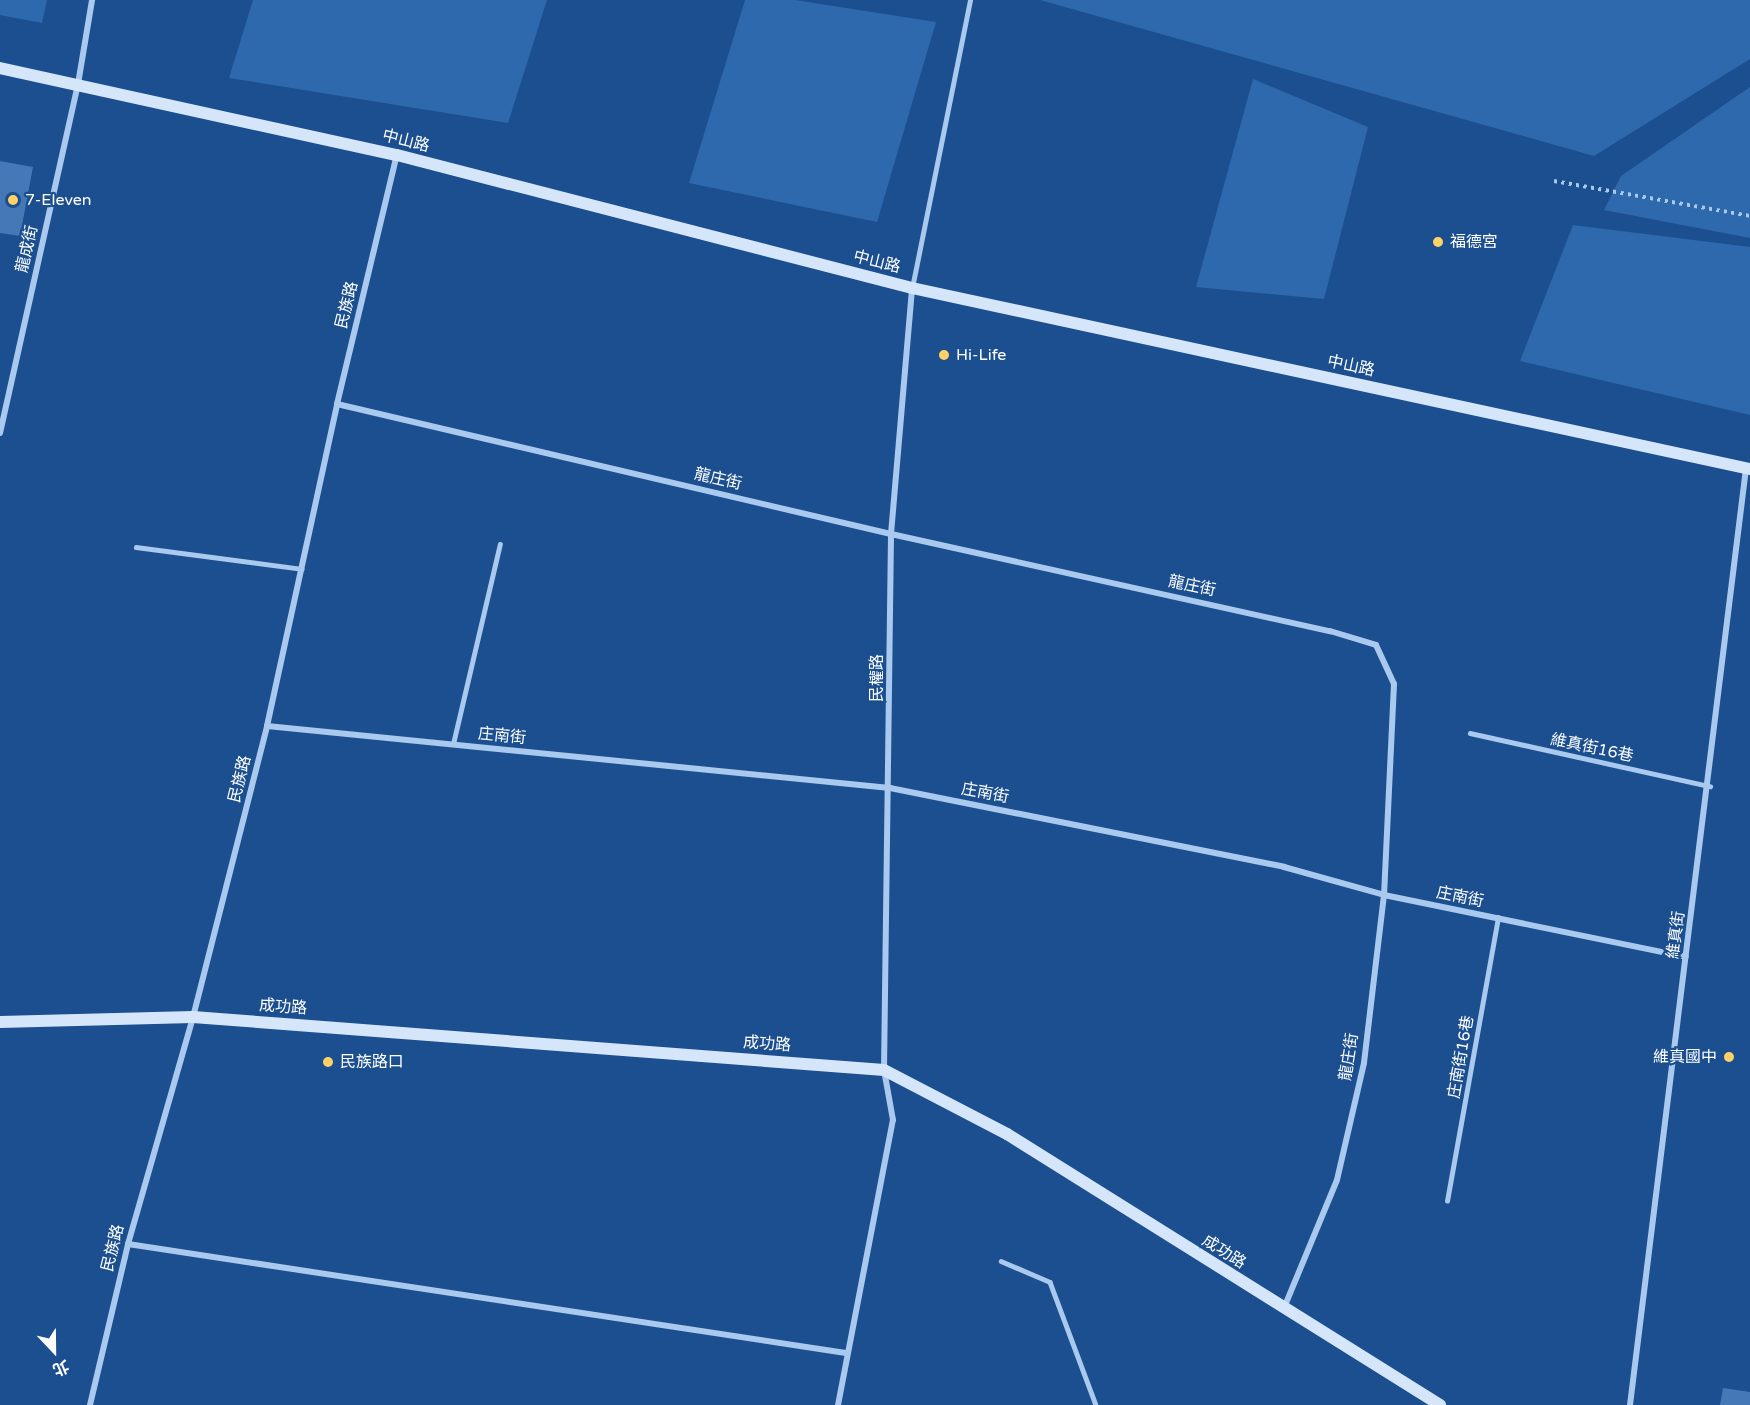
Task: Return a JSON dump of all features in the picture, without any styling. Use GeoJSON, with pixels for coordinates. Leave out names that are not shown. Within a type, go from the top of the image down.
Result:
{"type":"FeatureCollection","features":[{"type":"Feature","properties":{"kind":"main road","name":"中山路"},"geometry":{"type":"LineString","coordinates":[[0,68],[397,155],[912,288],[1748,468]]}},
{"type":"Feature","properties":{"kind":"main road","name":"成功路"},"geometry":{"type":"LineString","coordinates":[[0,1022],[193,1017],[884,1070],[1007,1134],[1440,1405]]}},
{"type":"Feature","properties":{"kind":"street","name":"龍成街"},"geometry":{"type":"LineString","coordinates":[[0,433],[78,84],[92,0]]}},
{"type":"Feature","properties":{"kind":"street","name":"民族路"},"geometry":{"type":"LineString","coordinates":[[90,1405],[128,1244],[193,1017],[267,726],[337,404],[397,155]]}},
{"type":"Feature","properties":{"kind":"street","name":"民權路"},"geometry":{"type":"LineString","coordinates":[[837,1405],[893,1120],[884,1070],[890,788],[891,534],[912,288]]}},
{"type":"Feature","properties":{"kind":"street","name":"龍庄街"},"geometry":{"type":"LineString","coordinates":[[337,404],[891,534],[1330,631],[1376,645],[1394,684],[1384,895],[1364,1063],[1337,1180],[1283,1308]]}},
{"type":"Feature","properties":{"kind":"street","name":"維真街"},"geometry":{"type":"LineString","coordinates":[[1630,1405],[1686,957],[1710,786],[1748,468]]}},
{"type":"Feature","properties":{"kind":"street","name":"庄南街"},"geometry":{"type":"LineString","coordinates":[[267,726],[890,788],[1284,867],[1384,895],[1686,957]]}},
{"type":"Feature","properties":{"kind":"street"},"geometry":{"type":"LineString","coordinates":[[128,1244],[846,1353]]}},
{"type":"Feature","properties":{"kind":"lane"},"geometry":{"type":"LineString","coordinates":[[912,288],[970,0]]}},
{"type":"Feature","properties":{"kind":"lane"},"geometry":{"type":"LineString","coordinates":[[453,744],[500,544]]}},
{"type":"Feature","properties":{"kind":"lane"},"geometry":{"type":"LineString","coordinates":[[136,547],[302,569]]}},
{"type":"Feature","properties":{"kind":"lane","name":"維真街16巷"},"geometry":{"type":"LineString","coordinates":[[1470,734],[1710,786]]}},
{"type":"Feature","properties":{"kind":"lane","name":"庄南街16巷"},"geometry":{"type":"LineString","coordinates":[[1447,1200],[1498,918]]}},
{"type":"Feature","properties":{"kind":"lane"},"geometry":{"type":"LineString","coordinates":[[1001,1261],[1050,1282],[1096,1405]]}},
{"type":"Feature","properties":{"kind":"path"},"geometry":{"type":"LineString","coordinates":[[1554,182],[1750,216]]}},
{"type":"Feature","properties":{"kind":"shaded area"},"geometry":{"type":"Polygon","coordinates":[[[0,0],[47,0],[42,23],[0,15],[0,0]]]}},
{"type":"Feature","properties":{"kind":"shaded area"},"geometry":{"type":"Polygon","coordinates":[[[253,0],[547,0],[508,123],[229,78],[253,0]]]}},
{"type":"Feature","properties":{"kind":"shaded area"},"geometry":{"type":"Polygon","coordinates":[[[745,0],[795,0],[936,22],[877,222],[689,183],[745,0]]]}},
{"type":"Feature","properties":{"kind":"shaded area"},"geometry":{"type":"Polygon","coordinates":[[[1040,0],[1750,0],[1750,59],[1594,156],[1040,0]]]}},
{"type":"Feature","properties":{"kind":"shaded area"},"geometry":{"type":"Polygon","coordinates":[[[1253,79],[1368,127],[1324,299],[1196,287],[1253,79]]]}},
{"type":"Feature","properties":{"kind":"shaded area"},"geometry":{"type":"Polygon","coordinates":[[[1750,87],[1750,238],[1604,210],[1621,176],[1750,87]]]}},
{"type":"Feature","properties":{"kind":"shaded area"},"geometry":{"type":"Polygon","coordinates":[[[1573,225],[1750,247],[1750,415],[1520,361],[1573,225]]]}},
{"type":"Feature","properties":{"kind":"building","name":"7-Eleven"},"geometry":{"type":"Polygon","coordinates":[[[0,161],[33,167],[20,236],[0,233],[0,161]]]}},
{"type":"Feature","properties":{"kind":"building"},"geometry":{"type":"Polygon","coordinates":[[[1723,1388],[1750,1392],[1750,1405],[1720,1405],[1723,1388]]]}},
{"type":"Feature","properties":{"kind":"place","name":"7-Eleven"},"geometry":{"type":"Point","coordinates":[13,200]}},
{"type":"Feature","properties":{"kind":"place","name":"福德宮"},"geometry":{"type":"Point","coordinates":[1438,242]}},
{"type":"Feature","properties":{"kind":"place","name":"Hi-Life"},"geometry":{"type":"Point","coordinates":[944,355]}},
{"type":"Feature","properties":{"kind":"place","name":"維真國中"},"geometry":{"type":"Point","coordinates":[1729,1057]}},
{"type":"Feature","properties":{"kind":"place","name":"民族路口"},"geometry":{"type":"Point","coordinates":[328,1062]}}]}
